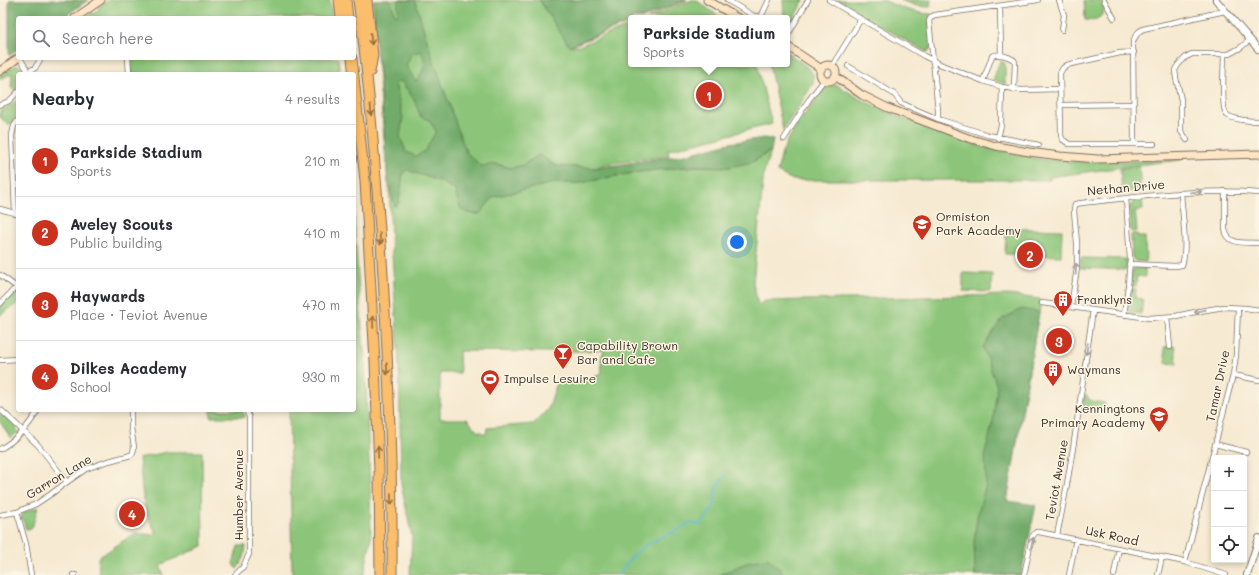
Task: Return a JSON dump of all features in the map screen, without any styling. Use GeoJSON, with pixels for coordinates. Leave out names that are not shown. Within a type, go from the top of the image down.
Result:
{"type":"FeatureCollection","features":[{"type":"Feature","properties":{"kind":"highway"},"geometry":{"type":"LineString","coordinates":[[338,0],[341,16]]}},
{"type":"Feature","properties":{"kind":"highway"},"geometry":{"type":"LineString","coordinates":[[346,0],[348,16]]}},
{"type":"Feature","properties":{"kind":"highway"},"geometry":{"type":"LineString","coordinates":[[359,0],[369,84],[387,355],[392,575]]}},
{"type":"Feature","properties":{"kind":"highway"},"geometry":{"type":"LineString","coordinates":[[367,0],[373,55],[369,84]]}},
{"type":"Feature","properties":{"kind":"highway"},"geometry":{"type":"LineString","coordinates":[[346,60],[349,72]]}},
{"type":"Feature","properties":{"kind":"highway"},"geometry":{"type":"LineString","coordinates":[[352,60],[354,72]]}},
{"type":"Feature","properties":{"kind":"highway"},"geometry":{"type":"LineString","coordinates":[[356,93],[366,181],[378,440],[380,575]]}},
{"type":"Feature","properties":{"kind":"highway"},"geometry":{"type":"LineString","coordinates":[[356,143],[370,270]]}},
{"type":"Feature","properties":{"kind":"main road"},"geometry":{"type":"LineString","coordinates":[[78,16],[101,0]]}},
{"type":"Feature","properties":{"kind":"main road"},"geometry":{"type":"LineString","coordinates":[[707,0],[733,15]]}},
{"type":"Feature","properties":{"kind":"main road"},"geometry":{"type":"LineString","coordinates":[[790,48],[820,68]]}},
{"type":"Feature","properties":{"kind":"main road"},"geometry":{"type":"LineString","coordinates":[[0,70],[16,60]]}},
{"type":"Feature","properties":{"kind":"main road"},"geometry":{"type":"LineString","coordinates":[[827,64],[832,66],[835,69],[835,76],[829,81],[822,79],[819,74],[820,68],[827,64]]}},
{"type":"Feature","properties":{"kind":"main road"},"geometry":{"type":"LineString","coordinates":[[835,76],[862,95],[888,108],[968,138],[996,146],[1060,156],[1098,159],[1259,154]]}},
{"type":"Feature","properties":{"kind":"street"},"geometry":{"type":"LineString","coordinates":[[727,0],[752,15]]}},
{"type":"Feature","properties":{"kind":"street"},"geometry":{"type":"LineString","coordinates":[[762,15],[769,0]]}},
{"type":"Feature","properties":{"kind":"street"},"geometry":{"type":"LineString","coordinates":[[790,30],[808,0]]}},
{"type":"Feature","properties":{"kind":"street"},"geometry":{"type":"LineString","coordinates":[[829,0],[934,61],[983,81],[1014,89],[1060,89]]}},
{"type":"Feature","properties":{"kind":"street"},"geometry":{"type":"LineString","coordinates":[[938,119],[930,21],[932,16],[1038,0]]}},
{"type":"Feature","properties":{"kind":"street"},"geometry":{"type":"LineString","coordinates":[[1059,0],[1064,15],[1062,30]]}},
{"type":"Feature","properties":{"kind":"street"},"geometry":{"type":"LineString","coordinates":[[1104,0],[1114,18]]}},
{"type":"Feature","properties":{"kind":"street"},"geometry":{"type":"LineString","coordinates":[[1216,0],[1259,50]]}},
{"type":"Feature","properties":{"kind":"street"},"geometry":{"type":"LineString","coordinates":[[1000,6],[1001,55]]}},
{"type":"Feature","properties":{"kind":"street"},"geometry":{"type":"LineString","coordinates":[[1134,144],[1134,37],[1143,29],[1225,11]]}},
{"type":"Feature","properties":{"kind":"street"},"geometry":{"type":"LineString","coordinates":[[832,66],[861,19]]}},
{"type":"Feature","properties":{"kind":"street"},"geometry":{"type":"LineString","coordinates":[[1187,140],[1181,131],[1181,100],[1175,70],[1182,60],[1192,54],[1224,54],[1235,52],[1250,40]]}},
{"type":"Feature","properties":{"kind":"street"},"geometry":{"type":"LineString","coordinates":[[1134,52],[1120,53],[1066,65],[1063,68],[1060,73],[1061,135],[1062,139],[1069,144],[1154,144]]}},
{"type":"Feature","properties":{"kind":"street"},"geometry":{"type":"LineString","coordinates":[[983,81],[992,56],[996,54],[1001,55],[1014,60],[1014,89]]}},
{"type":"Feature","properties":{"kind":"street"},"geometry":{"type":"LineString","coordinates":[[1224,54],[1224,112],[1232,117],[1259,121]]}},
{"type":"Feature","properties":{"kind":"street"},"geometry":{"type":"LineString","coordinates":[[20,60],[28,72]]}},
{"type":"Feature","properties":{"kind":"street"},"geometry":{"type":"LineString","coordinates":[[29,72],[35,68],[40,60]]}},
{"type":"Feature","properties":{"kind":"street"},"geometry":{"type":"LineString","coordinates":[[128,60],[128,72]]}},
{"type":"Feature","properties":{"kind":"street"},"geometry":{"type":"LineString","coordinates":[[848,66],[894,94],[901,103],[938,119],[998,138],[1039,145]]}},
{"type":"Feature","properties":{"kind":"street"},"geometry":{"type":"LineString","coordinates":[[784,139],[808,101],[824,80]]}},
{"type":"Feature","properties":{"kind":"street"},"geometry":{"type":"LineString","coordinates":[[998,138],[1001,125],[1002,87]]}},
{"type":"Feature","properties":{"kind":"street"},"geometry":{"type":"LineString","coordinates":[[0,105],[16,96]]}},
{"type":"Feature","properties":{"kind":"street"},"geometry":{"type":"LineString","coordinates":[[1061,105],[1134,104]]}},
{"type":"Feature","properties":{"kind":"street"},"geometry":{"type":"LineString","coordinates":[[16,123],[12,135],[16,198]]}},
{"type":"Feature","properties":{"kind":"street"},"geometry":{"type":"LineString","coordinates":[[1225,191],[1225,234],[1232,241],[1259,243]]}},
{"type":"Feature","properties":{"kind":"street","name":"Nethan Drive"},"geometry":{"type":"LineString","coordinates":[[1071,307],[1076,280],[1077,257],[1074,211],[1075,204],[1181,193],[1225,191],[1259,193]]}},
{"type":"Feature","properties":{"kind":"street"},"geometry":{"type":"LineString","coordinates":[[1130,264],[1182,265],[1184,258],[1184,236],[1181,193]]}},
{"type":"Feature","properties":{"kind":"street"},"geometry":{"type":"LineString","coordinates":[[1124,315],[1130,264],[1126,198]]}},
{"type":"Feature","properties":{"kind":"street"},"geometry":{"type":"LineString","coordinates":[[0,209],[16,214]]}},
{"type":"Feature","properties":{"kind":"street"},"geometry":{"type":"LineString","coordinates":[[0,274],[16,285]]}},
{"type":"Feature","properties":{"kind":"street"},"geometry":{"type":"LineString","coordinates":[[0,304],[16,288]]}},
{"type":"Feature","properties":{"kind":"street"},"geometry":{"type":"LineString","coordinates":[[1042,303],[1149,318],[1167,317],[1213,308],[1259,310]]}},
{"type":"Feature","properties":{"kind":"street","name":"Tamar Drive"},"geometry":{"type":"LineString","coordinates":[[1186,562],[1233,375],[1236,355],[1238,308]]}},
{"type":"Feature","properties":{"kind":"street","name":"Teviot Avenue"},"geometry":{"type":"LineString","coordinates":[[1057,535],[1070,470],[1093,310]]}},
{"type":"Feature","properties":{"kind":"street"},"geometry":{"type":"LineString","coordinates":[[1167,317],[1170,347]]}},
{"type":"Feature","properties":{"kind":"street"},"geometry":{"type":"LineString","coordinates":[[0,360],[16,359]]}},
{"type":"Feature","properties":{"kind":"street"},"geometry":{"type":"LineString","coordinates":[[1233,375],[1259,380]]}},
{"type":"Feature","properties":{"kind":"street"},"geometry":{"type":"LineString","coordinates":[[1,410],[38,445],[67,482]]}},
{"type":"Feature","properties":{"kind":"street"},"geometry":{"type":"LineString","coordinates":[[0,449],[14,439],[23,430],[36,412]]}},
{"type":"Feature","properties":{"kind":"street","name":"Garron Lane"},"geometry":{"type":"LineString","coordinates":[[0,516],[17,512],[44,499],[86,469],[128,456],[133,453],[134,447],[130,412]]}},
{"type":"Feature","properties":{"kind":"street","name":"Humber Avenue"},"geometry":{"type":"LineString","coordinates":[[235,575],[243,567],[249,554],[249,417],[247,412]]}},
{"type":"Feature","properties":{"kind":"street"},"geometry":{"type":"LineString","coordinates":[[1215,444],[1246,452]]}},
{"type":"Feature","properties":{"kind":"street"},"geometry":{"type":"LineString","coordinates":[[17,512],[26,544],[31,575]]}},
{"type":"Feature","properties":{"kind":"street","name":"Usk Road"},"geometry":{"type":"LineString","coordinates":[[1024,575],[1036,532],[1186,562],[1226,575]]}},
{"type":"Feature","properties":{"kind":"street"},"geometry":{"type":"LineString","coordinates":[[1247,575],[1259,538]]}},
{"type":"Feature","properties":{"kind":"street"},"geometry":{"type":"LineString","coordinates":[[1069,575],[1076,539]]}},
{"type":"Feature","properties":{"kind":"street"},"geometry":{"type":"LineString","coordinates":[[1114,575],[1119,548]]}},
{"type":"Feature","properties":{"kind":"street"},"geometry":{"type":"LineString","coordinates":[[1158,575],[1162,557]]}},
{"type":"Feature","properties":{"kind":"green space"},"geometry":{"type":"Polygon","coordinates":[[[9,0],[88,0],[66,16],[16,16],[16,51],[9,56],[9,0]]]}},
{"type":"Feature","properties":{"kind":"green space"},"geometry":{"type":"Polygon","coordinates":[[[109,0],[330,0],[332,16],[87,16],[92,12],[93,14],[99,9],[98,7],[109,0]]]}},
{"type":"Feature","properties":{"kind":"green space"},"geometry":{"type":"Polygon","coordinates":[[[372,0],[687,0],[650,15],[628,15],[628,23],[571,46],[579,46],[628,26],[628,67],[758,67],[772,124],[668,150],[669,156],[605,164],[596,168],[556,166],[539,155],[523,165],[511,168],[496,164],[481,166],[398,165],[399,200],[403,173],[407,170],[439,181],[455,190],[458,202],[464,211],[473,214],[480,214],[493,197],[554,183],[580,183],[647,171],[697,166],[729,167],[752,162],[771,151],[764,172],[753,283],[758,305],[765,301],[1008,295],[1040,299],[1040,307],[1007,501],[1021,575],[410,575],[412,537],[401,484],[399,361],[389,184],[372,0]],[[604,350],[548,352],[459,351],[460,373],[440,373],[440,419],[467,419],[477,431],[486,434],[487,428],[533,424],[548,409],[558,380],[591,379],[602,373],[601,359],[604,350]]]}},
{"type":"Feature","properties":{"kind":"green space"},"geometry":{"type":"Polygon","coordinates":[[[375,0],[391,0],[394,13],[398,15],[398,0],[415,0],[429,47],[466,152],[481,166],[496,164],[511,168],[523,165],[539,155],[556,166],[596,168],[685,155],[729,143],[765,138],[773,140],[771,151],[752,162],[729,167],[697,166],[647,171],[580,183],[554,183],[493,197],[480,214],[473,214],[464,211],[458,202],[455,190],[439,181],[407,170],[403,173],[399,203],[395,206],[388,183],[375,29],[375,0]],[[421,51],[412,54],[406,65],[416,82],[424,67],[424,60],[421,51]],[[401,81],[395,83],[403,118],[400,136],[406,152],[416,156],[425,151],[436,131],[429,120],[421,117],[413,98],[401,81]]]}},
{"type":"Feature","properties":{"kind":"green space"},"geometry":{"type":"Polygon","coordinates":[[[539,0],[687,0],[649,15],[628,15],[628,23],[569,46],[539,0]]]}},
{"type":"Feature","properties":{"kind":"green space"},"geometry":{"type":"Polygon","coordinates":[[[692,0],[696,0],[717,15],[655,15],[692,0]]]}},
{"type":"Feature","properties":{"kind":"green space"},"geometry":{"type":"Polygon","coordinates":[[[783,0],[804,0],[790,24],[790,15],[784,15],[783,0]]]}},
{"type":"Feature","properties":{"kind":"green space"},"geometry":{"type":"Polygon","coordinates":[[[836,0],[882,0],[908,10],[931,14],[931,49],[926,52],[879,25],[878,26],[836,0]]]}},
{"type":"Feature","properties":{"kind":"green space"},"geometry":{"type":"Polygon","coordinates":[[[900,0],[931,0],[930,7],[917,6],[900,0]]]}},
{"type":"Feature","properties":{"kind":"green space"},"geometry":{"type":"Polygon","coordinates":[[[1084,0],[1101,0],[1104,9],[1103,13],[1097,19],[1085,20],[1084,0]]]}},
{"type":"Feature","properties":{"kind":"green space"},"geometry":{"type":"Polygon","coordinates":[[[790,54],[806,66],[813,74],[813,84],[783,130],[770,67],[790,67],[790,54]]]}},
{"type":"Feature","properties":{"kind":"green space"},"geometry":{"type":"Polygon","coordinates":[[[132,60],[338,60],[340,72],[132,72],[132,60]]]}},
{"type":"Feature","properties":{"kind":"green space"},"geometry":{"type":"Polygon","coordinates":[[[1000,61],[1005,63],[1005,84],[993,80],[1000,61]]]}},
{"type":"Feature","properties":{"kind":"green space"},"geometry":{"type":"Polygon","coordinates":[[[16,65],[22,68],[23,72],[16,72],[16,91],[11,88],[12,73],[0,79],[0,75],[16,65]]]}},
{"type":"Feature","properties":{"kind":"green space"},"geometry":{"type":"Polygon","coordinates":[[[830,85],[837,85],[860,99],[899,117],[945,135],[982,147],[1045,160],[1091,162],[1181,160],[1050,177],[1050,180],[793,180],[777,172],[782,153],[787,141],[802,118],[823,90],[830,85]]]}},
{"type":"Feature","properties":{"kind":"green space"},"geometry":{"type":"Polygon","coordinates":[[[16,102],[16,118],[8,125],[0,117],[0,112],[16,102]]]}},
{"type":"Feature","properties":{"kind":"green space"},"geometry":{"type":"Polygon","coordinates":[[[1139,166],[1141,190],[1122,192],[1120,169],[1139,166]]]}},
{"type":"Feature","properties":{"kind":"green space"},"geometry":{"type":"Polygon","coordinates":[[[1142,200],[1143,210],[1135,211],[1137,231],[1132,232],[1129,208],[1134,201],[1142,200]]]}},
{"type":"Feature","properties":{"kind":"green space"},"geometry":{"type":"Polygon","coordinates":[[[1006,228],[1062,230],[1061,256],[1005,254],[1006,228]]]}},
{"type":"Feature","properties":{"kind":"green space"},"geometry":{"type":"Polygon","coordinates":[[[1132,234],[1137,234],[1138,237],[1145,237],[1146,262],[1135,261],[1132,258],[1132,234]]]}},
{"type":"Feature","properties":{"kind":"green space"},"geometry":{"type":"Polygon","coordinates":[[[356,247],[365,363],[371,540],[364,575],[292,575],[289,412],[356,412],[356,247]]]}},
{"type":"Feature","properties":{"kind":"green space"},"geometry":{"type":"Polygon","coordinates":[[[1081,258],[1126,259],[1126,270],[1080,268],[1081,258]]]}},
{"type":"Feature","properties":{"kind":"green space"},"geometry":{"type":"Polygon","coordinates":[[[1134,268],[1145,268],[1145,277],[1137,276],[1136,286],[1131,286],[1132,271],[1134,268]]]}},
{"type":"Feature","properties":{"kind":"green space"},"geometry":{"type":"Polygon","coordinates":[[[963,273],[992,274],[991,292],[963,291],[963,273]]]}},
{"type":"Feature","properties":{"kind":"green space"},"geometry":{"type":"Polygon","coordinates":[[[1129,289],[1136,289],[1135,298],[1143,299],[1141,314],[1129,312],[1127,307],[1129,289]]]}},
{"type":"Feature","properties":{"kind":"green space"},"geometry":{"type":"Polygon","coordinates":[[[13,293],[16,293],[16,304],[0,315],[0,306],[13,293]]]}},
{"type":"Feature","properties":{"kind":"green space"},"geometry":{"type":"Polygon","coordinates":[[[1022,309],[1039,312],[1007,501],[1036,505],[1021,575],[975,575],[974,542],[977,517],[986,484],[985,453],[993,421],[997,387],[983,347],[1002,319],[1022,309]]]}},
{"type":"Feature","properties":{"kind":"green space"},"geometry":{"type":"Polygon","coordinates":[[[1175,346],[1177,364],[1166,363],[1164,347],[1175,346]]]}},
{"type":"Feature","properties":{"kind":"green space"},"geometry":{"type":"Polygon","coordinates":[[[1086,395],[1091,401],[1105,403],[1105,409],[1090,407],[1084,411],[1082,410],[1084,397],[1086,395]]]}},
{"type":"Feature","properties":{"kind":"green space"},"geometry":{"type":"Polygon","coordinates":[[[211,412],[243,412],[245,417],[211,417],[211,412]]]}},
{"type":"Feature","properties":{"kind":"green space"},"geometry":{"type":"Polygon","coordinates":[[[0,414],[18,427],[16,429],[18,432],[11,438],[0,422],[0,414]]]}},
{"type":"Feature","properties":{"kind":"green space"},"geometry":{"type":"Polygon","coordinates":[[[167,452],[202,452],[203,546],[160,565],[164,575],[99,575],[98,558],[135,533],[154,535],[155,530],[150,522],[145,504],[139,458],[167,452]]]}},
{"type":"Feature","properties":{"kind":"green space"},"geometry":{"type":"Polygon","coordinates":[[[38,507],[32,528],[26,529],[21,515],[38,507]]]}},
{"type":"Feature","properties":{"kind":"green space"},"geometry":{"type":"Polygon","coordinates":[[[238,546],[246,546],[244,558],[237,569],[233,564],[238,546]]]}},
{"type":"Feature","properties":{"kind":"green space"},"geometry":{"type":"Polygon","coordinates":[[[768,558],[786,575],[721,575],[748,562],[768,558]]]}},
{"type":"Feature","properties":{"kind":"waterway"},"geometry":{"type":"LineString","coordinates":[[618,575],[630,559],[647,545],[689,523],[700,525],[714,507],[716,488],[726,474]]}},
{"type":"Feature","properties":{"kind":"place","name":"Parkside Stadium"},"geometry":{"type":"Point","coordinates":[709,95]}},
{"type":"Feature","properties":{"kind":"place","name":"Ormiston Park Academy"},"geometry":{"type":"Point","coordinates":[922,241]}},
{"type":"Feature","properties":{"kind":"place","name":"Aveley Scouts"},"geometry":{"type":"Point","coordinates":[1030,255]}},
{"type":"Feature","properties":{"kind":"place","name":"Franklyns"},"geometry":{"type":"Point","coordinates":[1063,317]}},
{"type":"Feature","properties":{"kind":"place","name":"Haywards"},"geometry":{"type":"Point","coordinates":[1059,341]}},
{"type":"Feature","properties":{"kind":"place","name":"Capability Brown Bar and Cafe"},"geometry":{"type":"Point","coordinates":[563,370]}},
{"type":"Feature","properties":{"kind":"place","name":"Waymans"},"geometry":{"type":"Point","coordinates":[1053,387]}},
{"type":"Feature","properties":{"kind":"place","name":"Impulse Lesuire"},"geometry":{"type":"Point","coordinates":[490,396]}},
{"type":"Feature","properties":{"kind":"place","name":"Kenningtons Primary Academy"},"geometry":{"type":"Point","coordinates":[1159,433]}},
{"type":"Feature","properties":{"kind":"place","name":"Dilkes Academy"},"geometry":{"type":"Point","coordinates":[132,514]}}]}
